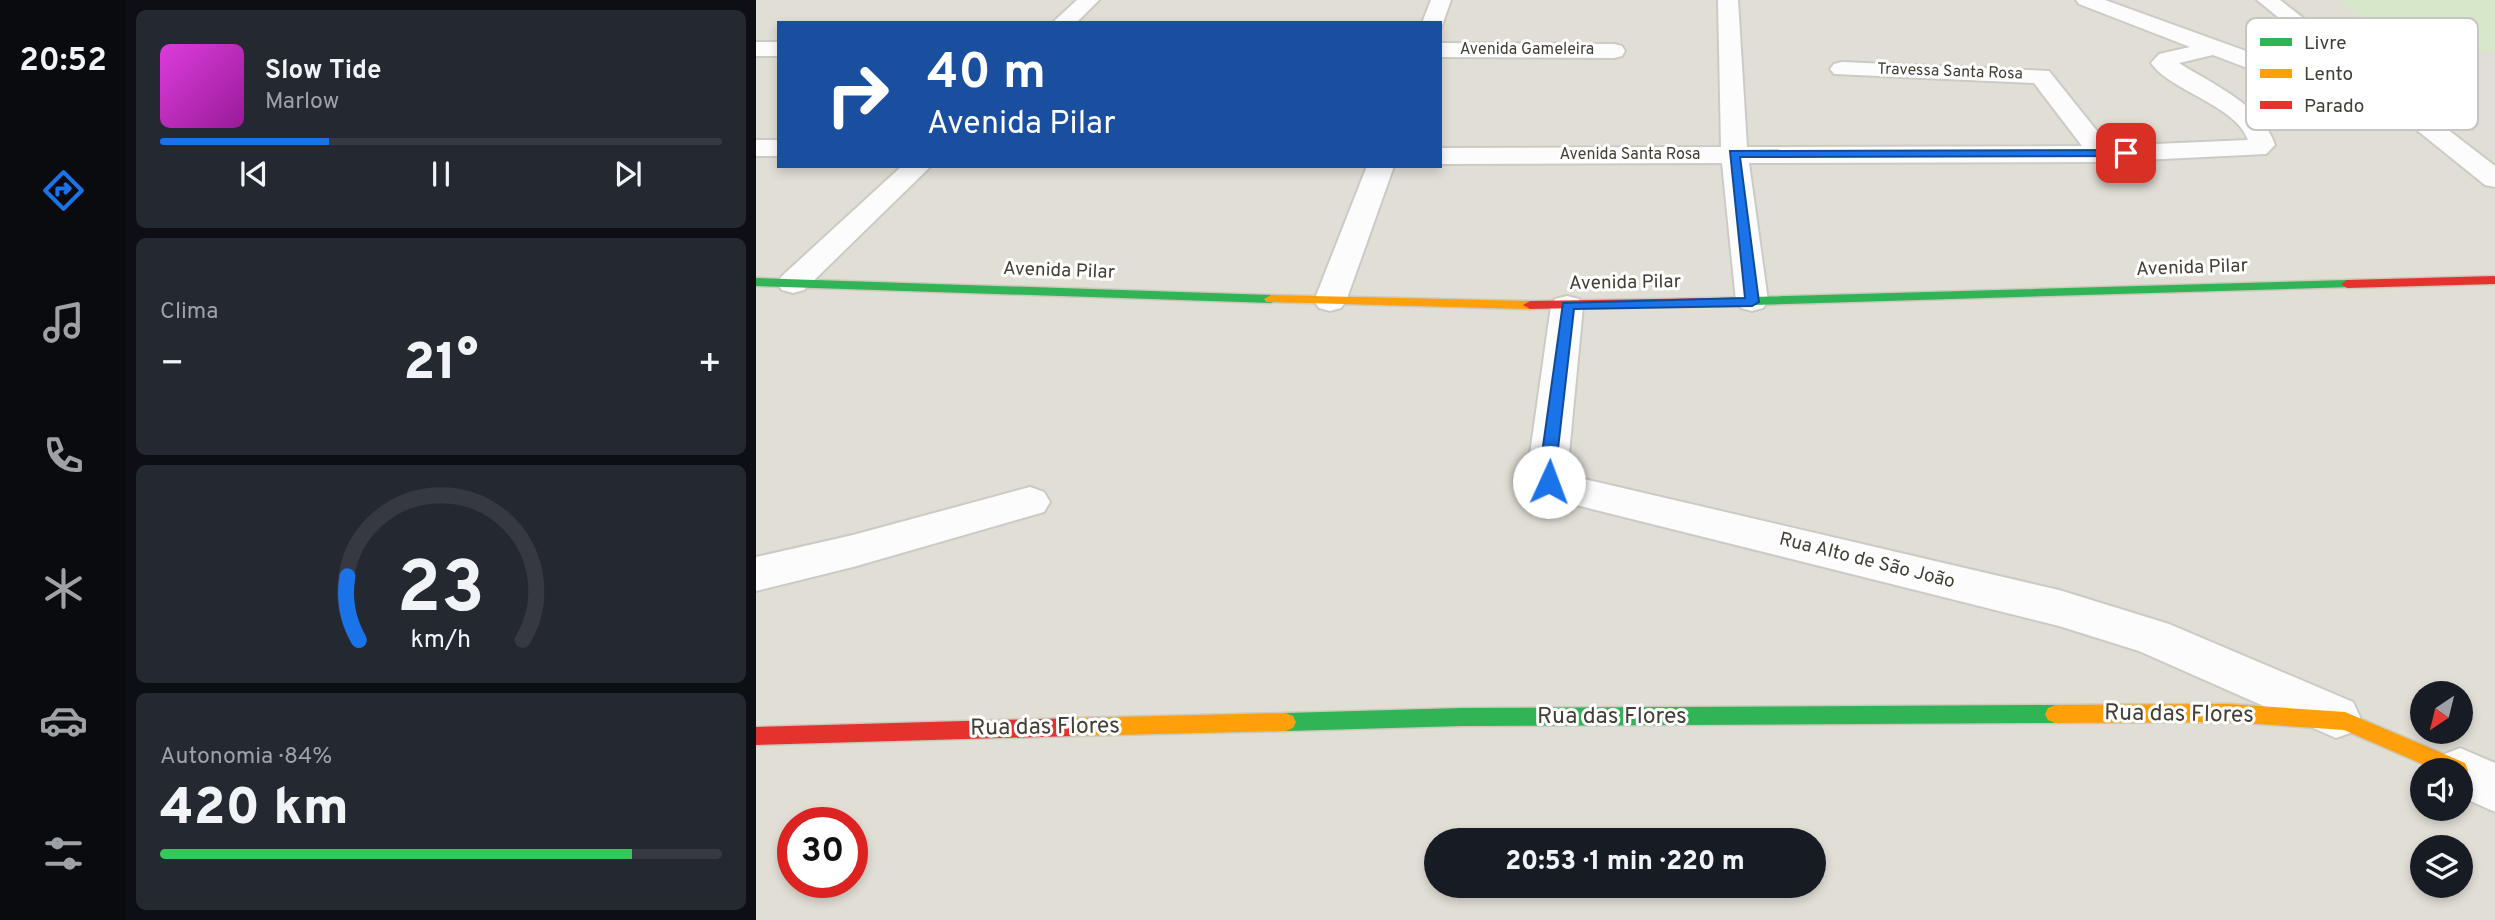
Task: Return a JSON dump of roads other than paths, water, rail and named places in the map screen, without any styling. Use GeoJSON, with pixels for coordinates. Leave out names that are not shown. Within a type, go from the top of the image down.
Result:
{"type":"FeatureCollection","features":[{"type":"Feature","properties":{"kind":"street"},"geometry":{"type":"LineString","coordinates":[[1065,21],[1088,0]]}},
{"type":"Feature","properties":{"kind":"street"},"geometry":{"type":"LineString","coordinates":[[1434,21],[1441,0]]}},
{"type":"Feature","properties":{"kind":"street"},"geometry":{"type":"LineString","coordinates":[[1728,0],[1734,154],[1752,302]]}},
{"type":"Feature","properties":{"kind":"street"},"geometry":{"type":"LineString","coordinates":[[2086,0],[2246,60]]}},
{"type":"Feature","properties":{"kind":"street"},"geometry":{"type":"LineString","coordinates":[[2267,0],[2290,18]]}},
{"type":"Feature","properties":{"kind":"street","name":"Avenida Santa Rosa"},"geometry":{"type":"LineString","coordinates":[[2214,48],[2167,59],[2163,63],[2246,120]]}},
{"type":"Feature","properties":{"kind":"street"},"geometry":{"type":"LineString","coordinates":[[756,49],[777,49]]}},
{"type":"Feature","properties":{"kind":"street","name":"Avenida Gameleira"},"geometry":{"type":"LineString","coordinates":[[1442,50],[1614,51]]}},
{"type":"Feature","properties":{"kind":"street","name":"Travessa Santa Rosa"},"geometry":{"type":"LineString","coordinates":[[1842,69],[2041,76],[2102,154]]}},
{"type":"Feature","properties":{"kind":"street","name":"Avenida Santa Rosa"},"geometry":{"type":"LineString","coordinates":[[1442,156],[2102,154],[2246,150],[2262,145],[2262,140],[2255,130]]}},
{"type":"Feature","properties":{"kind":"street"},"geometry":{"type":"LineString","coordinates":[[2433,130],[2495,179]]}},
{"type":"Feature","properties":{"kind":"street"},"geometry":{"type":"LineString","coordinates":[[756,148],[777,148]]}},
{"type":"Feature","properties":{"kind":"street"},"geometry":{"type":"LineString","coordinates":[[793,283],[916,168]]}},
{"type":"Feature","properties":{"kind":"street"},"geometry":{"type":"LineString","coordinates":[[1330,301],[1380,168]]}},
{"type":"Feature","properties":{"kind":"street","name":"Avenida Pilar"},"geometry":{"type":"LineString","coordinates":[[756,282],[1567,306],[2495,280]]}},
{"type":"Feature","properties":{"kind":"street","name":"Rua Alto de São João"},"geometry":{"type":"LineString","coordinates":[[1567,306],[1547,475],[1549,482],[1555,486],[2059,608],[2153,637],[2346,721]]}},
{"type":"Feature","properties":{"kind":"street"},"geometry":{"type":"LineString","coordinates":[[756,573],[853,551],[1030,502]]}},
{"type":"Feature","properties":{"kind":"street","name":"Rua das Flores"},"geometry":{"type":"LineString","coordinates":[[756,736],[1461,717],[2229,713],[2346,721],[2430,758]]}},
{"type":"Feature","properties":{"kind":"street","name":"Rua das Flores"},"geometry":{"type":"LineString","coordinates":[[2473,778],[2495,788]]}}]}
